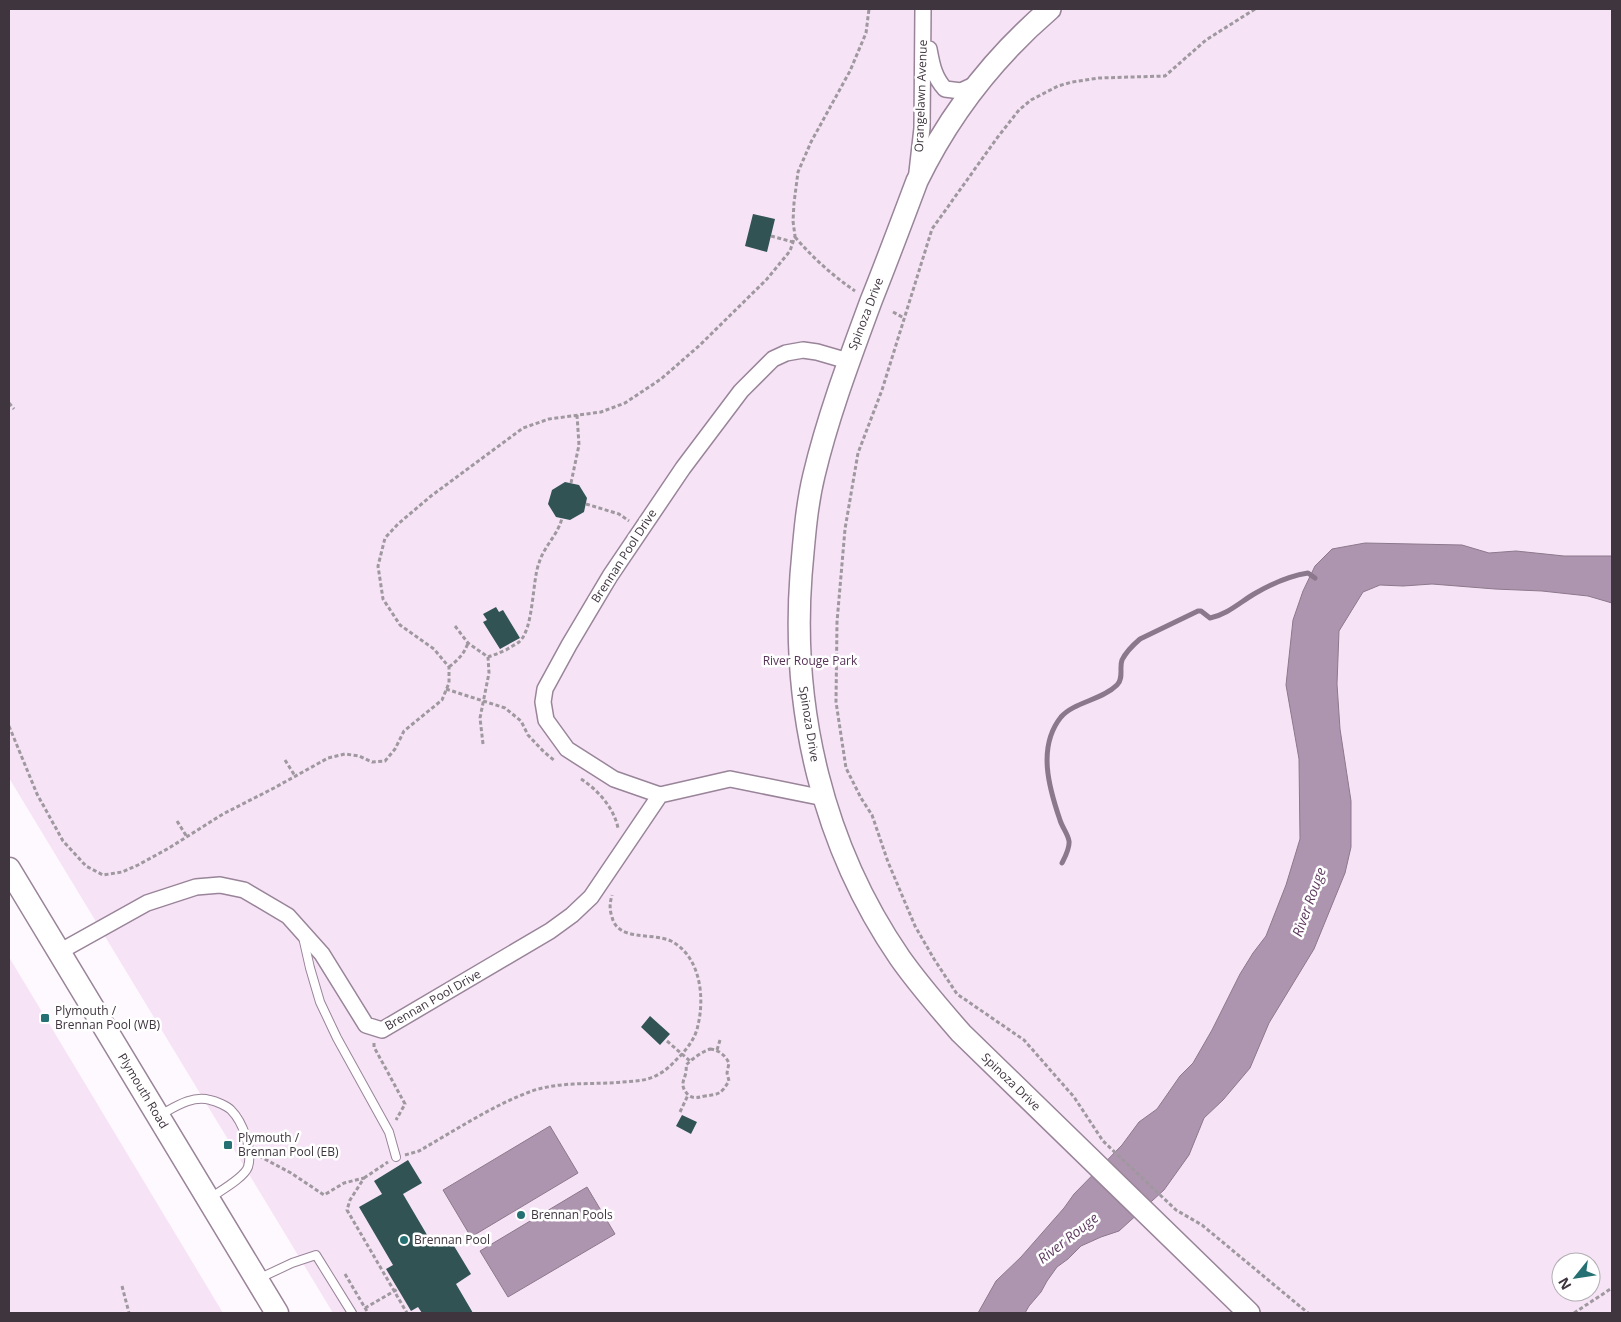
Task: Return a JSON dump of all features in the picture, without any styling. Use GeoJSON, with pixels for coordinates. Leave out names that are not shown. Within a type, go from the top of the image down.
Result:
{"type":"FeatureCollection","features":[{"type":"Feature","properties":{"kind":"main road","name":"Plymouth Road"},"geometry":{"type":"LineString","coordinates":[[9,869],[277,1313]]}},
{"type":"Feature","properties":{"kind":"street","name":"Spinoza Drive"},"geometry":{"type":"LineString","coordinates":[[1050,9],[1023,32],[978,83],[927,160],[917,181],[848,361],[814,476],[806,517],[799,603],[799,636],[802,690],[810,743],[824,798],[844,854],[857,883],[900,958],[932,1001],[961,1033],[1249,1313]]}},
{"type":"Feature","properties":{"kind":"street","name":"Orangelawn Avenue"},"geometry":{"type":"LineString","coordinates":[[923,10],[932,69],[938,81],[945,89],[952,91],[962,91],[978,83]]}},
{"type":"Feature","properties":{"kind":"street","name":"Orangelawn Avenue"},"geometry":{"type":"LineString","coordinates":[[917,181],[922,128],[923,10]]}},
{"type":"Feature","properties":{"kind":"street","name":"Brennan Pool Drive"},"geometry":{"type":"LineString","coordinates":[[59,952],[147,903],[196,887],[220,885],[244,890],[288,916],[322,954],[366,1025],[382,1030],[550,931],[572,915],[591,897],[660,795],[614,779],[568,748],[546,720],[543,702],[545,689],[610,576],[683,468],[741,391],[773,359],[786,353],[803,350],[848,361]]}},
{"type":"Feature","properties":{"kind":"street"},"geometry":{"type":"LineString","coordinates":[[660,795],[730,780],[824,798]]}},
{"type":"Feature","properties":{"kind":"lane"},"geometry":{"type":"LineString","coordinates":[[302,931],[320,1002],[337,1038],[389,1132],[396,1157]]}},
{"type":"Feature","properties":{"kind":"lane"},"geometry":{"type":"LineString","coordinates":[[158,1116],[188,1101],[210,1099],[230,1109],[245,1132],[249,1151],[248,1168],[236,1180],[208,1199]]}},
{"type":"Feature","properties":{"kind":"lane"},"geometry":{"type":"LineString","coordinates":[[256,1280],[292,1263],[316,1255],[352,1313]]}},
{"type":"Feature","properties":{"kind":"path"},"geometry":{"type":"LineString","coordinates":[[9,726],[37,794],[63,841],[86,866],[104,875],[122,872],[169,848],[222,814],[328,758],[345,754],[359,756],[372,762],[385,761],[395,749],[404,731],[442,700],[449,684],[449,667],[434,649],[400,625],[383,599],[378,566],[385,538],[398,524],[431,496],[523,428],[549,419],[601,412],[625,403],[660,379],[700,344],[767,279],[790,251],[795,236],[793,221],[798,172],[811,142],[850,71],[866,33],[869,9]]}},
{"type":"Feature","properties":{"kind":"path"},"geometry":{"type":"LineString","coordinates":[[1255,9],[1206,40],[1165,76],[1098,78],[1072,82],[1031,100],[1019,110],[964,182],[932,229],[882,390],[858,453],[845,529],[837,622],[836,702],[846,768],[872,815],[888,862],[915,926],[958,994],[1024,1040],[1074,1097],[1103,1141],[1176,1210],[1202,1225],[1308,1313]]}},
{"type":"Feature","properties":{"kind":"path"},"geometry":{"type":"LineString","coordinates":[[771,236],[793,242]]}},
{"type":"Feature","properties":{"kind":"path"},"geometry":{"type":"LineString","coordinates":[[795,236],[809,254],[838,279],[858,293]]}},
{"type":"Feature","properties":{"kind":"path"},"geometry":{"type":"LineString","coordinates":[[893,312],[904,318]]}},
{"type":"Feature","properties":{"kind":"path"},"geometry":{"type":"LineString","coordinates":[[9,403],[14,409]]}},
{"type":"Feature","properties":{"kind":"path"},"geometry":{"type":"LineString","coordinates":[[571,483],[579,445],[577,415]]}},
{"type":"Feature","properties":{"kind":"path"},"geometry":{"type":"LineString","coordinates":[[586,504],[619,514],[642,529]]}},
{"type":"Feature","properties":{"kind":"path"},"geometry":{"type":"LineString","coordinates":[[488,657],[520,641],[524,634],[538,565],[544,550],[560,529],[562,518]]}},
{"type":"Feature","properties":{"kind":"path"},"geometry":{"type":"LineString","coordinates":[[455,626],[468,643],[488,657],[490,673],[480,718],[483,744]]}},
{"type":"Feature","properties":{"kind":"path"},"geometry":{"type":"LineString","coordinates":[[449,667],[465,651],[468,643]]}},
{"type":"Feature","properties":{"kind":"path"},"geometry":{"type":"LineString","coordinates":[[446,689],[506,708],[521,721],[528,734],[539,746],[561,765]]}},
{"type":"Feature","properties":{"kind":"path"},"geometry":{"type":"LineString","coordinates":[[285,760],[294,776]]}},
{"type":"Feature","properties":{"kind":"path"},"geometry":{"type":"LineString","coordinates":[[574,774],[603,797],[617,823],[622,853]]}},
{"type":"Feature","properties":{"kind":"path"},"geometry":{"type":"LineString","coordinates":[[177,821],[187,837]]}},
{"type":"Feature","properties":{"kind":"path"},"geometry":{"type":"LineString","coordinates":[[249,1151],[291,1173],[324,1195],[344,1183],[364,1178],[396,1157],[419,1151],[512,1099],[534,1090],[563,1085],[644,1081],[659,1074],[682,1054],[697,1032],[701,1012],[700,989],[694,968],[685,952],[670,941],[618,929],[612,919],[609,904],[615,887]]}},
{"type":"Feature","properties":{"kind":"path"},"geometry":{"type":"LineString","coordinates":[[374,1028],[374,1047],[406,1104],[389,1132]]}},
{"type":"Feature","properties":{"kind":"path"},"geometry":{"type":"LineString","coordinates":[[717,1050],[720,1040]]}},
{"type":"Feature","properties":{"kind":"path"},"geometry":{"type":"LineString","coordinates":[[667,1041],[690,1061]]}},
{"type":"Feature","properties":{"kind":"path"},"geometry":{"type":"LineString","coordinates":[[710,1049],[717,1050],[729,1062],[727,1073],[729,1081],[723,1090],[716,1095],[694,1098],[688,1095],[682,1086],[682,1080],[686,1075],[686,1065],[710,1049]]}},
{"type":"Feature","properties":{"kind":"path"},"geometry":{"type":"LineString","coordinates":[[680,1112],[688,1095]]}},
{"type":"Feature","properties":{"kind":"path"},"geometry":{"type":"LineString","coordinates":[[364,1178],[350,1200],[347,1210],[396,1290],[407,1313]]}},
{"type":"Feature","properties":{"kind":"path"},"geometry":{"type":"LineString","coordinates":[[345,1274],[368,1313]]}},
{"type":"Feature","properties":{"kind":"path"},"geometry":{"type":"LineString","coordinates":[[122,1286],[129,1313]]}},
{"type":"Feature","properties":{"kind":"path"},"geometry":{"type":"LineString","coordinates":[[1574,1313],[1612,1288]]}},
{"type":"Feature","properties":{"kind":"path"},"geometry":{"type":"LineString","coordinates":[[365,1308],[396,1290]]}},
{"type":"Feature","properties":{"kind":"green space","name":"River Rouge Park"},"geometry":{"type":"Polygon","coordinates":[[[9,9],[1612,9],[1612,1313],[333,1313],[9,778],[9,9]]]}},
{"type":"Feature","properties":{"kind":"green space"},"geometry":{"type":"Polygon","coordinates":[[[9,957],[223,1313],[9,1313],[9,957]]]}},
{"type":"Feature","properties":{"kind":"water","name":"River Rouge"},"geometry":{"type":"Polygon","coordinates":[[[1365,543],[1462,545],[1489,553],[1516,551],[1564,556],[1612,556],[1612,603],[1588,596],[1542,591],[1432,584],[1380,585],[1363,592],[1339,631],[1337,684],[1340,729],[1351,801],[1351,847],[1345,873],[1314,949],[1269,1023],[1250,1068],[1223,1100],[1204,1118],[1189,1155],[1164,1190],[1119,1231],[1081,1246],[1057,1267],[1025,1313],[978,1313],[996,1281],[1021,1257],[1074,1194],[1122,1145],[1139,1122],[1157,1109],[1180,1076],[1193,1063],[1240,974],[1266,936],[1286,885],[1300,839],[1299,759],[1286,685],[1293,620],[1303,591],[1315,566],[1332,549],[1365,543]]]}},
{"type":"Feature","properties":{"kind":"water"},"geometry":{"type":"Polygon","coordinates":[[[550,1126],[578,1173],[471,1237],[443,1190],[550,1126]]]}},
{"type":"Feature","properties":{"kind":"water"},"geometry":{"type":"Polygon","coordinates":[[[587,1187],[615,1234],[508,1297],[480,1251],[587,1187]]]}},
{"type":"Feature","properties":{"kind":"building"},"geometry":{"type":"Polygon","coordinates":[[[753,214],[775,219],[767,252],[745,246],[753,214]]]}},
{"type":"Feature","properties":{"kind":"building"},"geometry":{"type":"Polygon","coordinates":[[[565,482],[579,485],[587,498],[584,512],[570,520],[556,517],[548,504],[552,490],[565,482]]]}},
{"type":"Feature","properties":{"kind":"building"},"geometry":{"type":"Polygon","coordinates":[[[496,607],[499,612],[503,610],[520,638],[500,649],[483,622],[487,620],[483,614],[496,607]]]}},
{"type":"Feature","properties":{"kind":"building"},"geometry":{"type":"Polygon","coordinates":[[[650,1016],[670,1034],[660,1045],[641,1027],[650,1016]]]}},
{"type":"Feature","properties":{"kind":"building"},"geometry":{"type":"Polygon","coordinates":[[[682,1115],[697,1122],[691,1134],[676,1126],[682,1115]]]}},
{"type":"Feature","properties":{"kind":"building","name":"Brennan Pool"},"geometry":{"type":"Polygon","coordinates":[[[408,1160],[422,1183],[403,1194],[433,1245],[448,1236],[471,1274],[456,1284],[473,1313],[422,1313],[418,1307],[411,1311],[386,1269],[393,1265],[359,1207],[382,1194],[374,1181],[408,1160]]]}},
{"type":"Feature","properties":{"kind":"waterway"},"geometry":{"type":"LineString","coordinates":[[1062,863],[1069,841],[1052,795],[1047,768],[1049,741],[1061,717],[1073,708],[1104,694],[1117,685],[1121,676],[1122,660],[1140,639],[1198,611],[1201,611],[1210,618],[1222,614],[1260,590],[1287,578],[1308,573],[1315,578]]}},
{"type":"Feature","properties":{"kind":"place","name":"Plymouth / Brennan Pool (WB)"},"geometry":{"type":"Point","coordinates":[45,1018]}},
{"type":"Feature","properties":{"kind":"place","name":"Plymouth / Brennan Pool (EB)"},"geometry":{"type":"Point","coordinates":[228,1145]}},
{"type":"Feature","properties":{"kind":"place","name":"Brennan Pools"},"geometry":{"type":"Point","coordinates":[521,1215]}},
{"type":"Feature","properties":{"kind":"place","name":"Brennan Pool"},"geometry":{"type":"Point","coordinates":[404,1240]}}]}
